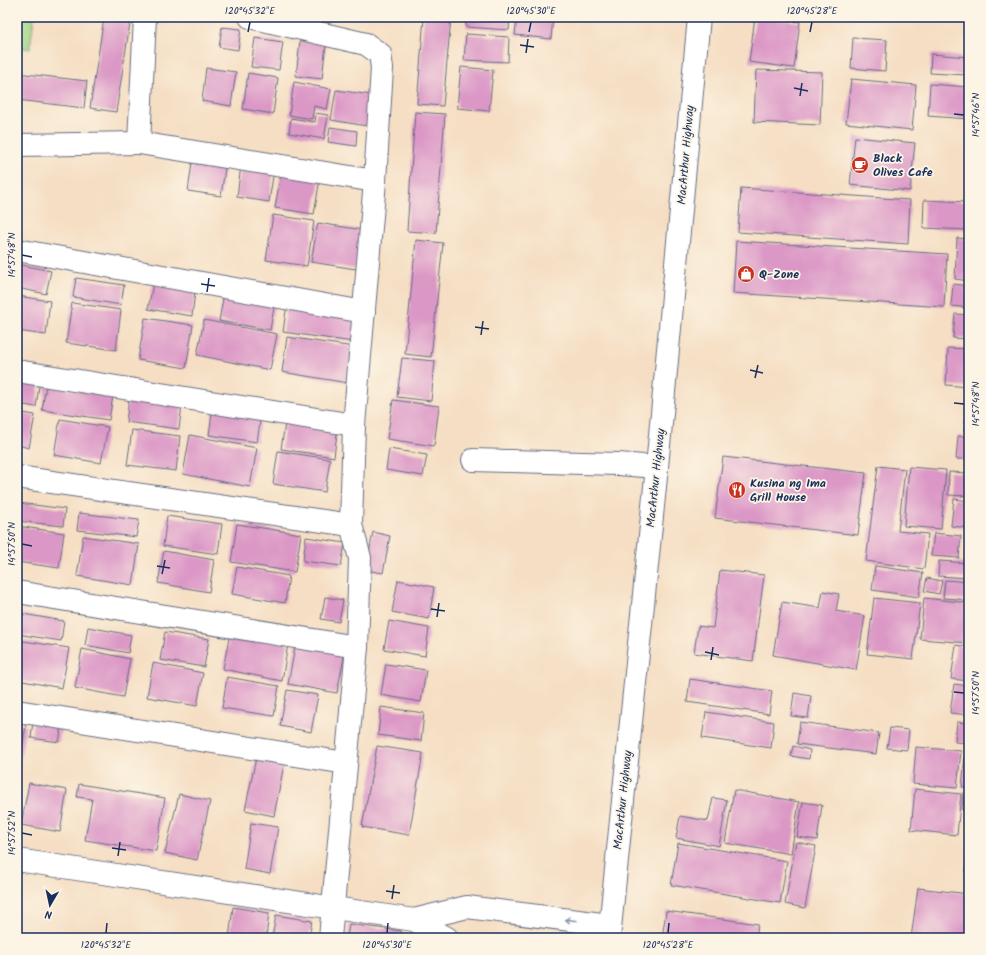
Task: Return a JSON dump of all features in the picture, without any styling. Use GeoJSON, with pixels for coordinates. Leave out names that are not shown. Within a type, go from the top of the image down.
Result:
{"type":"FeatureCollection","features":[{"type":"Feature","properties":{"kind":"main road"},"geometry":{"type":"LineString","coordinates":[[139,143],[145,17]]}},
{"type":"Feature","properties":{"kind":"main road"},"geometry":{"type":"LineString","coordinates":[[250,17],[366,44],[380,54],[382,68],[375,181],[354,425],[351,525],[360,558],[357,647],[330,938]]}},
{"type":"Feature","properties":{"kind":"main road","name":"MacArthur Highway"},"geometry":{"type":"LineString","coordinates":[[609,932],[657,468],[699,17]]}},
{"type":"Feature","properties":{"kind":"main road"},"geometry":{"type":"LineString","coordinates":[[17,145],[139,143],[375,181]]}},
{"type":"Feature","properties":{"kind":"main road"},"geometry":{"type":"LineString","coordinates":[[17,250],[364,312]]}},
{"type":"Feature","properties":{"kind":"main road"},"geometry":{"type":"LineString","coordinates":[[17,371],[354,425]]}},
{"type":"Feature","properties":{"kind":"main road"},"geometry":{"type":"LineString","coordinates":[[473,460],[618,464],[657,468]]}},
{"type":"Feature","properties":{"kind":"main road"},"geometry":{"type":"LineString","coordinates":[[17,477],[351,525]]}},
{"type":"Feature","properties":{"kind":"main road"},"geometry":{"type":"LineString","coordinates":[[17,592],[357,647]]}},
{"type":"Feature","properties":{"kind":"main road"},"geometry":{"type":"LineString","coordinates":[[17,711],[346,763]]}},
{"type":"Feature","properties":{"kind":"main road"},"geometry":{"type":"LineString","coordinates":[[17,860],[414,920],[448,938]]}},
{"type":"Feature","properties":{"kind":"main road"},"geometry":{"type":"LineString","coordinates":[[414,920],[467,907],[609,932]]}},
{"type":"Feature","properties":{"kind":"green space"},"geometry":{"type":"Polygon","coordinates":[[[17,17],[34,17],[30,49],[17,47],[17,17]]]}},
{"type":"Feature","properties":{"kind":"building"},"geometry":{"type":"Polygon","coordinates":[[[104,17],[131,17],[116,112],[90,108],[104,17]]]}},
{"type":"Feature","properties":{"kind":"building"},"geometry":{"type":"Polygon","coordinates":[[[424,17],[451,17],[443,106],[417,104],[424,17]]]}},
{"type":"Feature","properties":{"kind":"building"},"geometry":{"type":"Polygon","coordinates":[[[466,17],[510,17],[509,30],[466,27],[466,17]]]}},
{"type":"Feature","properties":{"kind":"building"},"geometry":{"type":"Polygon","coordinates":[[[517,17],[553,17],[551,39],[515,35],[517,17]]]}},
{"type":"Feature","properties":{"kind":"building"},"geometry":{"type":"Polygon","coordinates":[[[755,17],[800,22],[794,68],[749,62],[755,17]]]}},
{"type":"Feature","properties":{"kind":"building"},"geometry":{"type":"Polygon","coordinates":[[[969,17],[969,20],[954,18],[969,17]]]}},
{"type":"Feature","properties":{"kind":"building"},"geometry":{"type":"Polygon","coordinates":[[[222,27],[241,29],[238,50],[219,47],[222,27]]]}},
{"type":"Feature","properties":{"kind":"building"},"geometry":{"type":"Polygon","coordinates":[[[466,34],[509,37],[508,62],[464,60],[466,34]]]}},
{"type":"Feature","properties":{"kind":"building"},"geometry":{"type":"Polygon","coordinates":[[[255,38],[283,42],[279,70],[251,67],[255,38]]]}},
{"type":"Feature","properties":{"kind":"building"},"geometry":{"type":"Polygon","coordinates":[[[853,38],[887,40],[885,71],[851,68],[853,38]]]}},
{"type":"Feature","properties":{"kind":"building"},"geometry":{"type":"Polygon","coordinates":[[[300,41],[326,44],[322,79],[296,76],[300,41]]]}},
{"type":"Feature","properties":{"kind":"building"},"geometry":{"type":"Polygon","coordinates":[[[931,54],[968,57],[967,75],[930,73],[931,54]]]}},
{"type":"Feature","properties":{"kind":"building"},"geometry":{"type":"Polygon","coordinates":[[[461,67],[493,70],[489,111],[457,108],[461,67]]]}},
{"type":"Feature","properties":{"kind":"building"},"geometry":{"type":"Polygon","coordinates":[[[206,68],[236,72],[231,106],[202,101],[206,68]]]}},
{"type":"Feature","properties":{"kind":"building"},"geometry":{"type":"Polygon","coordinates":[[[756,70],[822,72],[820,125],[754,122],[756,70]]]}},
{"type":"Feature","properties":{"kind":"building"},"geometry":{"type":"Polygon","coordinates":[[[17,73],[87,81],[84,108],[17,100],[17,73]]]}},
{"type":"Feature","properties":{"kind":"building"},"geometry":{"type":"Polygon","coordinates":[[[248,73],[278,78],[273,114],[243,109],[248,73]]]}},
{"type":"Feature","properties":{"kind":"building"},"geometry":{"type":"Polygon","coordinates":[[[851,79],[916,85],[912,130],[846,123],[851,79]]]}},
{"type":"Feature","properties":{"kind":"building"},"geometry":{"type":"Polygon","coordinates":[[[294,82],[331,89],[327,109],[314,106],[312,119],[289,115],[294,82]]]}},
{"type":"Feature","properties":{"kind":"building"},"geometry":{"type":"Polygon","coordinates":[[[930,84],[969,87],[969,119],[928,116],[930,84]]]}},
{"type":"Feature","properties":{"kind":"building"},"geometry":{"type":"Polygon","coordinates":[[[336,90],[372,95],[367,126],[331,120],[336,90]]]}},
{"type":"Feature","properties":{"kind":"building"},"geometry":{"type":"Polygon","coordinates":[[[415,112],[445,114],[436,233],[407,231],[415,112]]]}},
{"type":"Feature","properties":{"kind":"building"},"geometry":{"type":"Polygon","coordinates":[[[316,113],[328,115],[324,139],[289,133],[291,118],[315,122],[316,113]]]}},
{"type":"Feature","properties":{"kind":"building"},"geometry":{"type":"Polygon","coordinates":[[[330,127],[357,131],[356,146],[328,142],[330,127]]]}},
{"type":"Feature","properties":{"kind":"building"},"geometry":{"type":"Polygon","coordinates":[[[855,137],[915,143],[910,191],[850,185],[855,137]]]}},
{"type":"Feature","properties":{"kind":"building"},"geometry":{"type":"Polygon","coordinates":[[[192,163],[225,168],[221,196],[188,191],[192,163]]]}},
{"type":"Feature","properties":{"kind":"building"},"geometry":{"type":"Polygon","coordinates":[[[241,165],[274,170],[269,202],[237,197],[241,165]]]}},
{"type":"Feature","properties":{"kind":"building"},"geometry":{"type":"Polygon","coordinates":[[[281,173],[320,179],[314,214],[275,208],[281,173]]]}},
{"type":"Feature","properties":{"kind":"building"},"geometry":{"type":"Polygon","coordinates":[[[741,188],[910,200],[908,244],[738,232],[741,188]]]}},
{"type":"Feature","properties":{"kind":"building"},"geometry":{"type":"Polygon","coordinates":[[[924,200],[969,202],[969,230],[923,228],[924,200]]]}},
{"type":"Feature","properties":{"kind":"building"},"geometry":{"type":"Polygon","coordinates":[[[273,215],[314,221],[307,266],[266,260],[273,215]]]}},
{"type":"Feature","properties":{"kind":"building"},"geometry":{"type":"Polygon","coordinates":[[[318,223],[363,230],[356,269],[311,262],[318,223]]]}},
{"type":"Feature","properties":{"kind":"building"},"geometry":{"type":"Polygon","coordinates":[[[957,238],[969,239],[969,281],[955,279],[957,238]]]}},
{"type":"Feature","properties":{"kind":"building"},"geometry":{"type":"Polygon","coordinates":[[[416,240],[443,243],[431,357],[405,354],[416,240]]]}},
{"type":"Feature","properties":{"kind":"building"},"geometry":{"type":"Polygon","coordinates":[[[736,241],[947,254],[944,307],[733,293],[736,241]]]}},
{"type":"Feature","properties":{"kind":"building"},"geometry":{"type":"Polygon","coordinates":[[[17,264],[51,271],[46,294],[17,288],[17,264]]]}},
{"type":"Feature","properties":{"kind":"building"},"geometry":{"type":"Polygon","coordinates":[[[76,278],[124,285],[121,305],[73,297],[76,278]]]}},
{"type":"Feature","properties":{"kind":"building"},"geometry":{"type":"Polygon","coordinates":[[[153,284],[195,292],[192,316],[148,309],[153,284]]]}},
{"type":"Feature","properties":{"kind":"building"},"geometry":{"type":"Polygon","coordinates":[[[953,284],[969,286],[969,308],[951,306],[953,284]]]}},
{"type":"Feature","properties":{"kind":"building"},"geometry":{"type":"Polygon","coordinates":[[[224,293],[275,302],[270,330],[219,321],[224,293]]]}},
{"type":"Feature","properties":{"kind":"building"},"geometry":{"type":"Polygon","coordinates":[[[17,296],[50,301],[46,335],[17,331],[17,296]]]}},
{"type":"Feature","properties":{"kind":"building"},"geometry":{"type":"Polygon","coordinates":[[[72,303],[121,310],[116,350],[66,343],[72,303]]]}},
{"type":"Feature","properties":{"kind":"building"},"geometry":{"type":"Polygon","coordinates":[[[287,303],[358,314],[354,342],[283,332],[287,303]]]}},
{"type":"Feature","properties":{"kind":"building"},"geometry":{"type":"Polygon","coordinates":[[[955,314],[969,315],[969,339],[953,338],[955,314]]]}},
{"type":"Feature","properties":{"kind":"building"},"geometry":{"type":"Polygon","coordinates":[[[145,318],[193,325],[186,368],[138,360],[145,318]]]}},
{"type":"Feature","properties":{"kind":"building"},"geometry":{"type":"Polygon","coordinates":[[[204,320],[277,334],[270,370],[197,355],[204,320]]]}},
{"type":"Feature","properties":{"kind":"building"},"geometry":{"type":"Polygon","coordinates":[[[287,337],[354,347],[348,383],[282,372],[287,337]]]}},
{"type":"Feature","properties":{"kind":"building"},"geometry":{"type":"Polygon","coordinates":[[[948,348],[969,349],[969,387],[946,385],[948,348]]]}},
{"type":"Feature","properties":{"kind":"building"},"geometry":{"type":"Polygon","coordinates":[[[402,358],[435,361],[431,401],[397,397],[402,358]]]}},
{"type":"Feature","properties":{"kind":"building"},"geometry":{"type":"Polygon","coordinates":[[[17,382],[39,386],[36,407],[17,404],[17,382]]]}},
{"type":"Feature","properties":{"kind":"building"},"geometry":{"type":"Polygon","coordinates":[[[46,386],[113,396],[109,420],[42,410],[46,386]]]}},
{"type":"Feature","properties":{"kind":"building"},"geometry":{"type":"Polygon","coordinates":[[[129,398],[182,405],[179,429],[126,422],[129,398]]]}},
{"type":"Feature","properties":{"kind":"building"},"geometry":{"type":"Polygon","coordinates":[[[393,400],[439,406],[434,446],[387,439],[393,400]]]}},
{"type":"Feature","properties":{"kind":"building"},"geometry":{"type":"Polygon","coordinates":[[[967,404],[969,404],[969,431],[964,431],[967,404]]]}},
{"type":"Feature","properties":{"kind":"building"},"geometry":{"type":"Polygon","coordinates":[[[213,407],[261,415],[257,442],[209,435],[213,407]]]}},
{"type":"Feature","properties":{"kind":"building"},"geometry":{"type":"Polygon","coordinates":[[[17,412],[35,415],[29,448],[17,445],[17,412]]]}},
{"type":"Feature","properties":{"kind":"building"},"geometry":{"type":"Polygon","coordinates":[[[286,417],[338,425],[334,457],[281,449],[286,417]]]}},
{"type":"Feature","properties":{"kind":"building"},"geometry":{"type":"Polygon","coordinates":[[[60,419],[108,427],[101,463],[54,455],[60,419]]]}},
{"type":"Feature","properties":{"kind":"building"},"geometry":{"type":"Polygon","coordinates":[[[132,430],[180,436],[176,471],[127,465],[132,430]]]}},
{"type":"Feature","properties":{"kind":"building"},"geometry":{"type":"Polygon","coordinates":[[[190,435],[257,448],[250,487],[183,474],[190,435]]]}},
{"type":"Feature","properties":{"kind":"building"},"geometry":{"type":"Polygon","coordinates":[[[958,436],[969,437],[969,459],[956,459],[958,436]]]}},
{"type":"Feature","properties":{"kind":"building"},"geometry":{"type":"Polygon","coordinates":[[[389,449],[427,455],[423,476],[386,470],[389,449]]]}},
{"type":"Feature","properties":{"kind":"building"},"geometry":{"type":"Polygon","coordinates":[[[278,451],[330,459],[325,492],[273,484],[278,451]]]}},
{"type":"Feature","properties":{"kind":"building"},"geometry":{"type":"Polygon","coordinates":[[[723,457],[866,473],[858,535],[715,518],[723,457]]]}},
{"type":"Feature","properties":{"kind":"building"},"geometry":{"type":"Polygon","coordinates":[[[878,466],[905,469],[898,531],[928,534],[924,569],[866,561],[878,466]]]}},
{"type":"Feature","properties":{"kind":"building"},"geometry":{"type":"Polygon","coordinates":[[[909,467],[946,470],[941,529],[904,526],[909,467]]]}},
{"type":"Feature","properties":{"kind":"building"},"geometry":{"type":"Polygon","coordinates":[[[949,472],[969,473],[969,496],[948,495],[949,472]]]}},
{"type":"Feature","properties":{"kind":"building"},"geometry":{"type":"Polygon","coordinates":[[[954,499],[969,501],[969,528],[951,526],[954,499]]]}},
{"type":"Feature","properties":{"kind":"building"},"geometry":{"type":"Polygon","coordinates":[[[19,503],[65,509],[63,526],[17,521],[19,503]]]}},
{"type":"Feature","properties":{"kind":"building"},"geometry":{"type":"Polygon","coordinates":[[[79,513],[139,520],[136,537],[77,530],[79,513]]]}},
{"type":"Feature","properties":{"kind":"building"},"geometry":{"type":"Polygon","coordinates":[[[167,516],[222,524],[218,554],[163,546],[167,516]]]}},
{"type":"Feature","properties":{"kind":"building"},"geometry":{"type":"Polygon","coordinates":[[[237,524],[301,534],[295,572],[231,562],[237,524]]]}},
{"type":"Feature","properties":{"kind":"building"},"geometry":{"type":"Polygon","coordinates":[[[17,526],[64,533],[59,568],[17,562],[17,526]]]}},
{"type":"Feature","properties":{"kind":"building"},"geometry":{"type":"Polygon","coordinates":[[[373,532],[390,536],[383,573],[366,570],[373,532]]]}},
{"type":"Feature","properties":{"kind":"building"},"geometry":{"type":"Polygon","coordinates":[[[934,533],[961,536],[959,558],[931,556],[934,533]]]}},
{"type":"Feature","properties":{"kind":"building"},"geometry":{"type":"Polygon","coordinates":[[[83,536],[139,544],[133,585],[77,576],[83,536]]]}},
{"type":"Feature","properties":{"kind":"building"},"geometry":{"type":"Polygon","coordinates":[[[306,537],[345,543],[341,566],[303,561],[306,537]]]}},
{"type":"Feature","properties":{"kind":"building"},"geometry":{"type":"Polygon","coordinates":[[[164,551],[214,560],[209,592],[158,583],[164,551]]]}},
{"type":"Feature","properties":{"kind":"building"},"geometry":{"type":"Polygon","coordinates":[[[939,561],[969,563],[969,578],[938,576],[939,561]]]}},
{"type":"Feature","properties":{"kind":"building"},"geometry":{"type":"Polygon","coordinates":[[[875,566],[923,573],[919,597],[872,590],[875,566]]]}},
{"type":"Feature","properties":{"kind":"building"},"geometry":{"type":"Polygon","coordinates":[[[237,567],[289,576],[285,603],[232,594],[237,567]]]}},
{"type":"Feature","properties":{"kind":"building"},"geometry":{"type":"Polygon","coordinates":[[[720,570],[764,575],[753,661],[694,653],[698,626],[713,628],[720,570]]]}},
{"type":"Feature","properties":{"kind":"building"},"geometry":{"type":"Polygon","coordinates":[[[927,578],[942,581],[939,594],[924,591],[927,578]]]}},
{"type":"Feature","properties":{"kind":"building"},"geometry":{"type":"Polygon","coordinates":[[[398,580],[434,587],[429,619],[392,612],[398,580]]]}},
{"type":"Feature","properties":{"kind":"building"},"geometry":{"type":"Polygon","coordinates":[[[945,580],[969,582],[969,600],[943,598],[945,580]]]}},
{"type":"Feature","properties":{"kind":"building"},"geometry":{"type":"Polygon","coordinates":[[[823,591],[839,594],[836,611],[865,616],[856,670],[773,655],[782,602],[820,608],[823,591]]]}},
{"type":"Feature","properties":{"kind":"building"},"geometry":{"type":"Polygon","coordinates":[[[325,597],[343,600],[339,622],[321,619],[325,597]]]}},
{"type":"Feature","properties":{"kind":"building"},"geometry":{"type":"Polygon","coordinates":[[[874,598],[920,603],[913,659],[867,654],[874,598]]]}},
{"type":"Feature","properties":{"kind":"building"},"geometry":{"type":"Polygon","coordinates":[[[924,598],[969,603],[969,643],[920,639],[924,598]]]}},
{"type":"Feature","properties":{"kind":"building"},"geometry":{"type":"Polygon","coordinates":[[[17,613],[64,621],[61,641],[17,634],[17,613]]]}},
{"type":"Feature","properties":{"kind":"building"},"geometry":{"type":"Polygon","coordinates":[[[389,621],[429,628],[425,656],[384,649],[389,621]]]}},
{"type":"Feature","properties":{"kind":"building"},"geometry":{"type":"Polygon","coordinates":[[[88,627],[131,635],[128,653],[85,645],[88,627]]]}},
{"type":"Feature","properties":{"kind":"building"},"geometry":{"type":"Polygon","coordinates":[[[165,632],[209,639],[204,667],[160,660],[165,632]]]}},
{"type":"Feature","properties":{"kind":"building"},"geometry":{"type":"Polygon","coordinates":[[[230,633],[288,644],[282,681],[223,669],[230,633]]]}},
{"type":"Feature","properties":{"kind":"building"},"geometry":{"type":"Polygon","coordinates":[[[17,640],[69,648],[62,688],[17,680],[17,640]]]}},
{"type":"Feature","properties":{"kind":"building"},"geometry":{"type":"Polygon","coordinates":[[[296,642],[345,652],[337,693],[288,684],[296,642]]]}},
{"type":"Feature","properties":{"kind":"building"},"geometry":{"type":"Polygon","coordinates":[[[956,645],[969,647],[969,681],[951,679],[956,645]]]}},
{"type":"Feature","properties":{"kind":"building"},"geometry":{"type":"Polygon","coordinates":[[[82,649],[130,659],[123,697],[75,688],[82,649]]]}},
{"type":"Feature","properties":{"kind":"building"},"geometry":{"type":"Polygon","coordinates":[[[153,663],[203,673],[197,706],[147,697],[153,663]]]}},
{"type":"Feature","properties":{"kind":"building"},"geometry":{"type":"Polygon","coordinates":[[[386,664],[426,670],[421,702],[381,695],[386,664]]]}},
{"type":"Feature","properties":{"kind":"building"},"geometry":{"type":"Polygon","coordinates":[[[227,677],[279,686],[274,716],[222,708],[227,677]]]}},
{"type":"Feature","properties":{"kind":"building"},"geometry":{"type":"Polygon","coordinates":[[[690,679],[772,691],[769,714],[687,702],[690,679]]]}},
{"type":"Feature","properties":{"kind":"building"},"geometry":{"type":"Polygon","coordinates":[[[954,684],[969,686],[969,715],[950,713],[954,684]]]}},
{"type":"Feature","properties":{"kind":"building"},"geometry":{"type":"Polygon","coordinates":[[[287,690],[318,695],[311,732],[280,726],[287,690]]]}},
{"type":"Feature","properties":{"kind":"building"},"geometry":{"type":"Polygon","coordinates":[[[794,693],[811,696],[808,718],[791,716],[794,693]]]}},
{"type":"Feature","properties":{"kind":"building"},"geometry":{"type":"Polygon","coordinates":[[[381,707],[424,713],[421,741],[378,735],[381,707]]]}},
{"type":"Feature","properties":{"kind":"building"},"geometry":{"type":"Polygon","coordinates":[[[706,712],[774,722],[771,748],[702,738],[706,712]]]}},
{"type":"Feature","properties":{"kind":"building"},"geometry":{"type":"Polygon","coordinates":[[[33,721],[62,726],[59,742],[31,738],[33,721]]]}},
{"type":"Feature","properties":{"kind":"building"},"geometry":{"type":"Polygon","coordinates":[[[800,722],[879,733],[876,754],[797,744],[800,722]]]}},
{"type":"Feature","properties":{"kind":"building"},"geometry":{"type":"Polygon","coordinates":[[[957,722],[969,723],[969,743],[955,742],[957,722]]]}},
{"type":"Feature","properties":{"kind":"building"},"geometry":{"type":"Polygon","coordinates":[[[17,724],[26,725],[18,774],[17,774],[17,724]]]}},
{"type":"Feature","properties":{"kind":"building"},"geometry":{"type":"Polygon","coordinates":[[[890,728],[909,730],[907,750],[887,748],[890,728]]]}},
{"type":"Feature","properties":{"kind":"building"},"geometry":{"type":"Polygon","coordinates":[[[377,746],[423,753],[409,835],[362,827],[377,746]]]}},
{"type":"Feature","properties":{"kind":"building"},"geometry":{"type":"Polygon","coordinates":[[[793,746],[810,750],[809,759],[791,756],[793,746]]]}},
{"type":"Feature","properties":{"kind":"building"},"geometry":{"type":"Polygon","coordinates":[[[916,747],[961,751],[957,788],[913,784],[916,747]]]}},
{"type":"Feature","properties":{"kind":"building"},"geometry":{"type":"Polygon","coordinates":[[[966,748],[969,749],[969,788],[962,787],[966,748]]]}},
{"type":"Feature","properties":{"kind":"building"},"geometry":{"type":"Polygon","coordinates":[[[256,758],[284,764],[274,816],[245,810],[256,758]]]}},
{"type":"Feature","properties":{"kind":"building"},"geometry":{"type":"Polygon","coordinates":[[[29,783],[67,790],[60,832],[21,825],[29,783]]]}},
{"type":"Feature","properties":{"kind":"building"},"geometry":{"type":"Polygon","coordinates":[[[79,784],[165,798],[156,851],[85,840],[92,799],[77,797],[79,784]]]}},
{"type":"Feature","properties":{"kind":"building"},"geometry":{"type":"Polygon","coordinates":[[[915,789],[961,794],[957,835],[911,830],[915,789]]]}},
{"type":"Feature","properties":{"kind":"building"},"geometry":{"type":"Polygon","coordinates":[[[734,790],[799,802],[791,854],[725,843],[734,790]]]}},
{"type":"Feature","properties":{"kind":"building"},"geometry":{"type":"Polygon","coordinates":[[[963,793],[969,794],[969,810],[962,810],[963,793]]]}},
{"type":"Feature","properties":{"kind":"building"},"geometry":{"type":"Polygon","coordinates":[[[179,794],[210,801],[197,860],[165,853],[179,794]]]}},
{"type":"Feature","properties":{"kind":"building"},"geometry":{"type":"Polygon","coordinates":[[[713,798],[727,800],[719,846],[676,838],[680,816],[708,821],[713,798]]]}},
{"type":"Feature","properties":{"kind":"building"},"geometry":{"type":"Polygon","coordinates":[[[803,802],[822,805],[817,840],[797,837],[803,802]]]}},
{"type":"Feature","properties":{"kind":"building"},"geometry":{"type":"Polygon","coordinates":[[[251,823],[278,827],[270,874],[244,869],[251,823]]]}},
{"type":"Feature","properties":{"kind":"building"},"geometry":{"type":"Polygon","coordinates":[[[796,842],[816,846],[805,908],[785,904],[796,842]]]}},
{"type":"Feature","properties":{"kind":"building"},"geometry":{"type":"Polygon","coordinates":[[[678,843],[787,861],[780,903],[671,885],[678,843]]]}},
{"type":"Feature","properties":{"kind":"building"},"geometry":{"type":"Polygon","coordinates":[[[968,852],[969,889],[964,889],[968,852]]]}},
{"type":"Feature","properties":{"kind":"building"},"geometry":{"type":"Polygon","coordinates":[[[918,888],[969,894],[969,938],[911,938],[918,888]]]}},
{"type":"Feature","properties":{"kind":"building"},"geometry":{"type":"Polygon","coordinates":[[[233,907],[269,913],[266,938],[229,938],[233,907]]]}},
{"type":"Feature","properties":{"kind":"building"},"geometry":{"type":"Polygon","coordinates":[[[666,911],[758,924],[756,938],[662,938],[666,911]]]}},
{"type":"Feature","properties":{"kind":"building"},"geometry":{"type":"Polygon","coordinates":[[[276,915],[312,921],[309,938],[272,938],[276,915]]]}},
{"type":"Feature","properties":{"kind":"building"},"geometry":{"type":"Polygon","coordinates":[[[349,924],[401,931],[400,938],[347,938],[349,924]]]}},
{"type":"Feature","properties":{"kind":"place","name":"Black Olives Cafe"},"geometry":{"type":"Point","coordinates":[860,165]}},
{"type":"Feature","properties":{"kind":"place","name":"Q-Zone"},"geometry":{"type":"Point","coordinates":[746,274]}},
{"type":"Feature","properties":{"kind":"place","name":"Kusina ng Ima Grill House"},"geometry":{"type":"Point","coordinates":[737,490]}}]}
